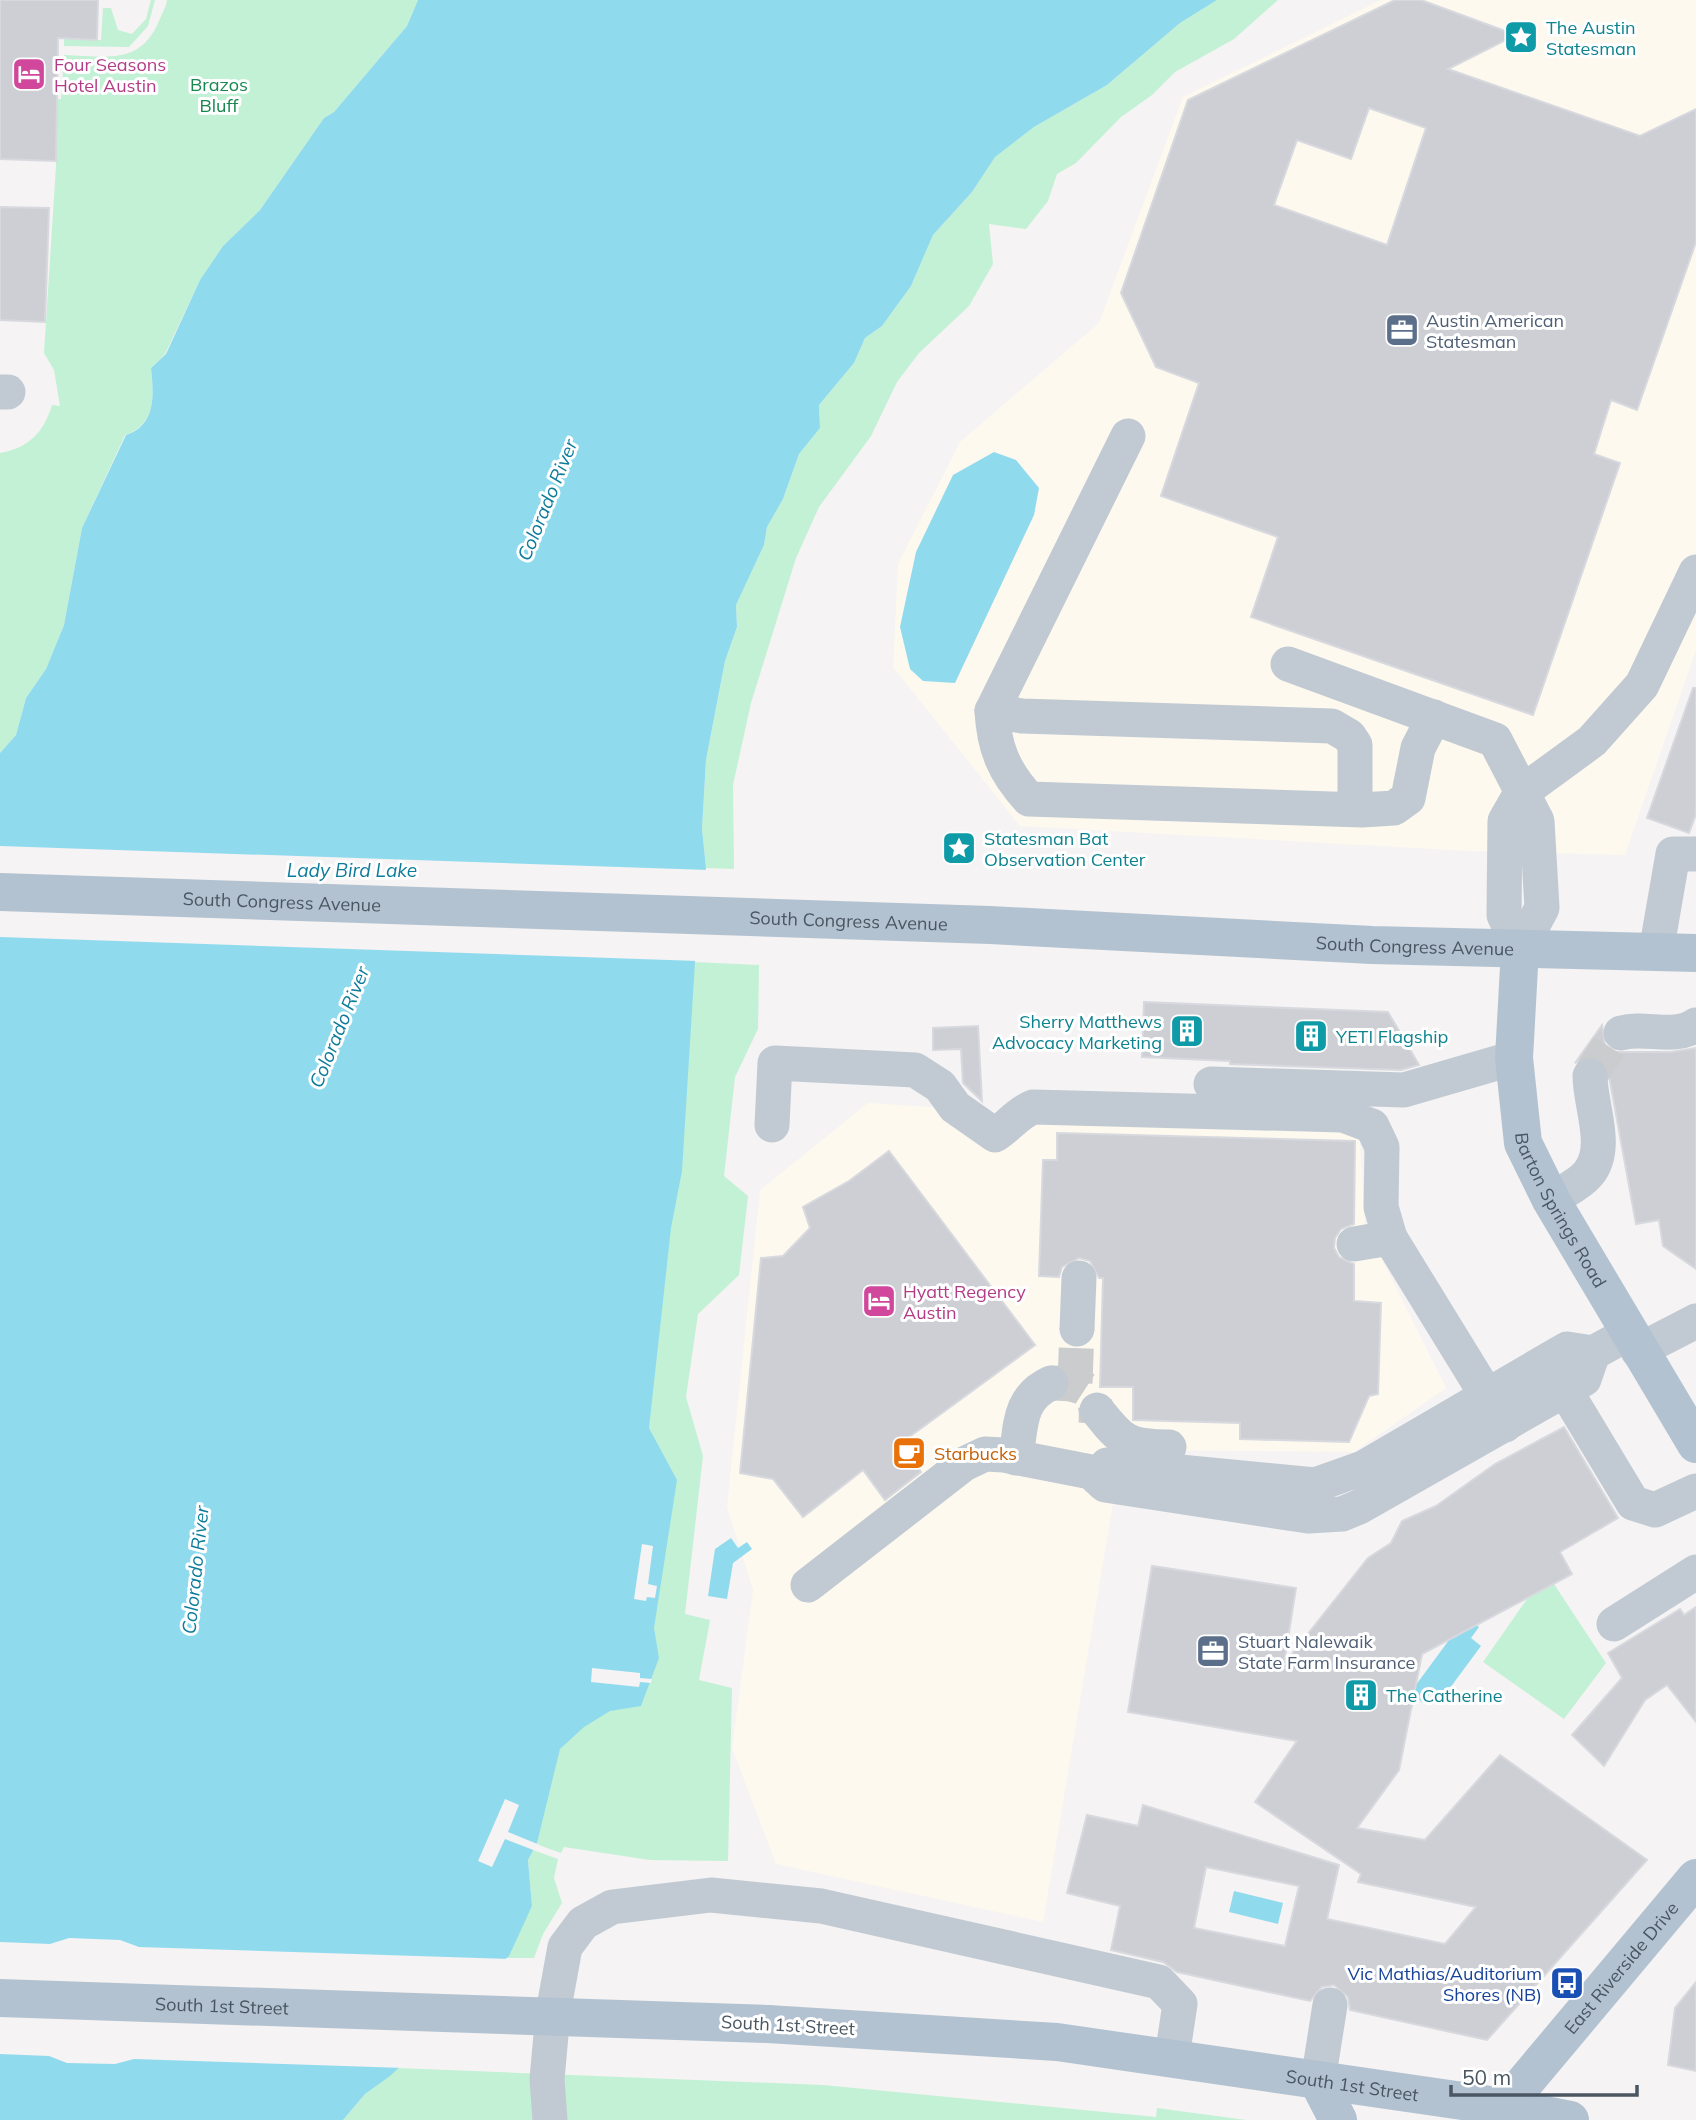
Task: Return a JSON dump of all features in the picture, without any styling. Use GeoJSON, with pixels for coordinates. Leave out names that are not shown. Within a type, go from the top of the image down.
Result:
{"type":"FeatureCollection","features":[{"type":"Feature","properties":{"kind":"main road","name":"South Congress Avenue"},"geometry":{"type":"LineString","coordinates":[[0,892],[990,925],[1372,945],[1696,953]]}},
{"type":"Feature","properties":{"kind":"main road","name":"Barton Springs Road"},"geometry":{"type":"LineString","coordinates":[[1520,949],[1514,1058],[1523,1143],[1551,1200],[1696,1444]]}},
{"type":"Feature","properties":{"kind":"main road","name":"East Riverside Drive"},"geometry":{"type":"LineString","coordinates":[[1497,2113],[1695,1881]]}},
{"type":"Feature","properties":{"kind":"main road","name":"South 1st Street"},"geometry":{"type":"LineString","coordinates":[[0,1998],[768,2024],[1057,2042],[1172,2057],[1497,2113],[1570,2120]]}},
{"type":"Feature","properties":{"kind":"main road"},"geometry":{"type":"LineString","coordinates":[[1318,2081],[1338,2120]]}},
{"type":"Feature","properties":{"kind":"lane"},"geometry":{"type":"LineString","coordinates":[[1128,436],[992,712],[995,747],[1001,762],[1029,799],[1394,808],[1408,798],[1419,748],[1434,717]]}},
{"type":"Feature","properties":{"kind":"lane"},"geometry":{"type":"LineString","coordinates":[[1521,793],[1592,741],[1642,685],[1696,572]]}},
{"type":"Feature","properties":{"kind":"lane"},"geometry":{"type":"LineString","coordinates":[[1288,664],[1495,740],[1537,821],[1542,908],[1520,949]]}},
{"type":"Feature","properties":{"kind":"lane"},"geometry":{"type":"LineString","coordinates":[[992,712],[1036,717],[1332,726],[1349,736],[1355,745],[1355,809]]}},
{"type":"Feature","properties":{"kind":"lane"},"geometry":{"type":"LineString","coordinates":[[1656,952],[1673,854],[1696,854]]}},
{"type":"Feature","properties":{"kind":"lane"},"geometry":{"type":"LineString","coordinates":[[1621,1033],[1630,1030],[1685,1032],[1696,1025]]}},
{"type":"Feature","properties":{"kind":"lane"},"geometry":{"type":"LineString","coordinates":[[1211,1084],[1404,1090],[1514,1058]]}},
{"type":"Feature","properties":{"kind":"lane"},"geometry":{"type":"LineString","coordinates":[[772,1125],[775,1063],[915,1070],[940,1086],[956,1107],[995,1135],[1013,1123],[1018,1113],[1033,1107],[1162,1101],[1343,1115],[1372,1126],[1382,1147],[1381,1207],[1390,1238],[1496,1411]]}},
{"type":"Feature","properties":{"kind":"lane"},"geometry":{"type":"LineString","coordinates":[[1551,1200],[1588,1174],[1596,1160],[1598,1134],[1590,1076]]}},
{"type":"Feature","properties":{"kind":"lane"},"geometry":{"type":"LineString","coordinates":[[1354,1244],[1390,1238]]}},
{"type":"Feature","properties":{"kind":"lane"},"geometry":{"type":"LineString","coordinates":[[1077,1329],[1079,1278]]}},
{"type":"Feature","properties":{"kind":"lane"},"geometry":{"type":"LineString","coordinates":[[1496,1411],[1567,1349],[1593,1353],[1696,1321]]}},
{"type":"Feature","properties":{"kind":"lane"},"geometry":{"type":"LineString","coordinates":[[808,1585],[975,1458],[994,1454],[1091,1472],[1109,1464],[1214,1488],[1320,1501],[1363,1468],[1496,1411],[1565,1390],[1584,1379],[1593,1353]]}},
{"type":"Feature","properties":{"kind":"lane"},"geometry":{"type":"LineString","coordinates":[[1016,1458],[1023,1412],[1029,1396],[1051,1383]]}},
{"type":"Feature","properties":{"kind":"lane"},"geometry":{"type":"LineString","coordinates":[[1565,1390],[1633,1503],[1655,1510],[1696,1491]]}},
{"type":"Feature","properties":{"kind":"lane"},"geometry":{"type":"LineString","coordinates":[[1091,1472],[1096,1417],[1125,1442],[1140,1447],[1182,1447],[1195,1452],[1214,1488]]}},
{"type":"Feature","properties":{"kind":"lane"},"geometry":{"type":"LineString","coordinates":[[1614,1624],[1696,1572]]}},
{"type":"Feature","properties":{"kind":"lane"},"geometry":{"type":"LineString","coordinates":[[550,2120],[547,2084],[558,1980],[565,1947],[583,1923],[612,1907],[711,1895],[821,1906],[1159,1982],[1181,2004],[1172,2057]]}},
{"type":"Feature","properties":{"kind":"lane"},"geometry":{"type":"LineString","coordinates":[[1318,2081],[1330,2005]]}},
{"type":"Feature","properties":{"kind":"shaded area"},"geometry":{"type":"Polygon","coordinates":[[[1381,0],[1696,0],[1696,650],[1625,855],[1469,851],[1020,826],[893,667],[898,564],[960,442],[1099,323],[1183,97],[1381,0]]]}},
{"type":"Feature","properties":{"kind":"shaded area"},"geometry":{"type":"Polygon","coordinates":[[[868,1103],[1352,1134],[1360,1142],[1365,1225],[1446,1388],[1354,1452],[1122,1450],[1043,1922],[776,1864],[732,1748],[753,1590],[727,1507],[760,1190],[868,1103]]]}},
{"type":"Feature","properties":{"kind":"green space"},"geometry":{"type":"Polygon","coordinates":[[[151,0],[155,0],[148,26],[129,47],[64,46],[64,38],[101,40],[103,8],[111,8],[118,30],[132,34],[146,19],[151,0]]]}},
{"type":"Feature","properties":{"kind":"green space","name":"Brazos Bluff"},"geometry":{"type":"Polygon","coordinates":[[[167,0],[418,0],[407,26],[334,112],[324,118],[260,210],[223,246],[200,280],[165,354],[151,368],[153,388],[148,417],[143,424],[125,435],[82,528],[64,625],[46,669],[26,698],[16,735],[0,753],[0,453],[27,443],[40,431],[52,405],[60,406],[54,370],[44,353],[56,166],[57,99],[61,99],[64,55],[108,57],[132,52],[151,35],[167,0]]]}},
{"type":"Feature","properties":{"kind":"green space"},"geometry":{"type":"Polygon","coordinates":[[[1217,0],[1278,0],[1234,39],[1175,72],[1152,95],[1121,117],[1076,163],[1057,174],[1048,201],[1026,229],[989,224],[993,264],[969,306],[919,353],[897,382],[871,436],[819,507],[796,558],[751,703],[733,785],[734,869],[706,868],[702,829],[706,760],[725,661],[737,627],[736,605],[764,545],[767,527],[783,499],[799,454],[820,428],[819,405],[854,363],[865,338],[882,326],[911,286],[933,235],[972,192],[995,156],[1034,127],[1107,85],[1180,23],[1217,0]]]}},
{"type":"Feature","properties":{"kind":"green space"},"geometry":{"type":"Polygon","coordinates":[[[693,962],[759,965],[758,1029],[735,1077],[724,1176],[748,1196],[739,1275],[698,1314],[686,1397],[703,1456],[685,1614],[710,1620],[699,1680],[732,1688],[728,1861],[650,1860],[564,1847],[561,1853],[536,1844],[548,1794],[553,1738],[660,1451],[649,1428],[693,962]]]}},
{"type":"Feature","properties":{"kind":"green space"},"geometry":{"type":"Polygon","coordinates":[[[1546,1572],[1606,1663],[1564,1719],[1483,1662],[1546,1572]]]}},
{"type":"Feature","properties":{"kind":"green space"},"geometry":{"type":"Polygon","coordinates":[[[533,1850],[558,1859],[554,1878],[562,1903],[543,1934],[534,1958],[505,1958],[532,1906],[528,1860],[533,1850]]]}},
{"type":"Feature","properties":{"kind":"green space"},"geometry":{"type":"Polygon","coordinates":[[[398,2068],[823,2085],[1156,2117],[1157,2108],[1246,2120],[343,2120],[365,2094],[398,2068]]]}},
{"type":"Feature","properties":{"kind":"water","name":"Lady Bird Lake"},"geometry":{"type":"Polygon","coordinates":[[[418,0],[1217,0],[1180,23],[1107,85],[1034,127],[995,157],[972,192],[933,235],[911,286],[882,326],[865,338],[854,363],[819,405],[820,428],[799,454],[783,499],[767,527],[764,545],[736,605],[737,627],[725,661],[706,760],[702,829],[706,868],[695,962],[682,1171],[671,1228],[649,1428],[677,1480],[654,1628],[659,1658],[641,1706],[610,1711],[584,1727],[560,1749],[537,1843],[528,1860],[532,1906],[509,1956],[493,1969],[440,2029],[390,2076],[365,2094],[343,2120],[0,2120],[0,753],[16,735],[26,698],[46,669],[64,625],[82,528],[126,435],[136,430],[148,417],[153,388],[151,368],[166,354],[200,280],[223,246],[260,210],[324,118],[334,112],[407,26],[418,0]]]}},
{"type":"Feature","properties":{"kind":"water"},"geometry":{"type":"Polygon","coordinates":[[[994,452],[1016,460],[1039,488],[1034,515],[955,683],[923,681],[910,669],[900,627],[916,552],[953,475],[994,452]]]}},
{"type":"Feature","properties":{"kind":"water"},"geometry":{"type":"Polygon","coordinates":[[[731,1538],[738,1548],[747,1542],[752,1549],[733,1563],[727,1599],[708,1596],[715,1549],[731,1538]]]}},
{"type":"Feature","properties":{"kind":"water"},"geometry":{"type":"Polygon","coordinates":[[[1466,1617],[1479,1627],[1471,1638],[1481,1646],[1441,1700],[1431,1692],[1423,1703],[1410,1693],[1466,1617]]]}},
{"type":"Feature","properties":{"kind":"water"},"geometry":{"type":"Polygon","coordinates":[[[1234,1891],[1283,1903],[1278,1924],[1229,1912],[1234,1891]]]}},
{"type":"Feature","properties":{"kind":"pier"},"geometry":{"type":"Polygon","coordinates":[[[0,846],[709,870],[698,961],[0,937],[0,846]]]}},
{"type":"Feature","properties":{"kind":"pier"},"geometry":{"type":"Polygon","coordinates":[[[642,1544],[653,1546],[648,1584],[657,1586],[655,1598],[647,1597],[646,1601],[634,1599],[642,1544]]]}},
{"type":"Feature","properties":{"kind":"pier"},"geometry":{"type":"Polygon","coordinates":[[[592,1668],[640,1673],[640,1678],[652,1679],[651,1683],[640,1682],[639,1687],[591,1682],[592,1668]]]}},
{"type":"Feature","properties":{"kind":"pier"},"geometry":{"type":"Polygon","coordinates":[[[505,1799],[519,1805],[508,1832],[540,1845],[536,1851],[505,1839],[492,1867],[478,1861],[505,1799]]]}},
{"type":"Feature","properties":{"kind":"pier"},"geometry":{"type":"Polygon","coordinates":[[[69,1938],[120,1940],[139,1947],[511,1959],[404,2068],[134,2059],[115,2064],[67,2063],[49,2056],[0,2054],[0,1942],[50,1944],[69,1938]]]}},
{"type":"Feature","properties":{"kind":"building","name":"Four Seasons Hotel Austin"},"geometry":{"type":"Polygon","coordinates":[[[0,0],[98,0],[97,40],[58,38],[56,161],[0,159],[0,0]]]}},
{"type":"Feature","properties":{"kind":"building","name":"Austin American Statesman"},"geometry":{"type":"Polygon","coordinates":[[[1395,0],[1421,0],[1516,35],[1448,69],[1640,136],[1696,109],[1696,242],[1637,410],[1611,400],[1594,454],[1620,463],[1533,715],[1251,617],[1278,537],[1161,496],[1199,383],[1156,367],[1121,293],[1188,100],[1395,0]],[[1369,108],[1351,159],[1297,140],[1274,205],[1387,245],[1426,128],[1369,108]]]}},
{"type":"Feature","properties":{"kind":"building"},"geometry":{"type":"Polygon","coordinates":[[[0,207],[49,208],[45,322],[0,320],[0,207]]]}},
{"type":"Feature","properties":{"kind":"building"},"geometry":{"type":"Polygon","coordinates":[[[1693,688],[1696,688],[1696,814],[1689,833],[1647,818],[1693,688]]]}},
{"type":"Feature","properties":{"kind":"building","name":"YETI Flagship"},"geometry":{"type":"Polygon","coordinates":[[[1144,1002],[1388,1012],[1419,1065],[1401,1070],[1230,1064],[1230,1061],[1142,1057],[1144,1002]]]}},
{"type":"Feature","properties":{"kind":"building"},"geometry":{"type":"Polygon","coordinates":[[[1602,1025],[1605,1045],[1615,1052],[1671,1052],[1696,1048],[1696,1269],[1663,1246],[1659,1220],[1636,1224],[1607,1065],[1599,1058],[1589,1056],[1575,1063],[1602,1025]]]}},
{"type":"Feature","properties":{"kind":"building"},"geometry":{"type":"Polygon","coordinates":[[[978,1026],[982,1101],[963,1083],[961,1049],[933,1050],[933,1028],[978,1026]]]}},
{"type":"Feature","properties":{"kind":"building"},"geometry":{"type":"Polygon","coordinates":[[[1057,1133],[1355,1141],[1354,1224],[1341,1229],[1335,1238],[1334,1248],[1339,1257],[1354,1264],[1354,1301],[1381,1303],[1378,1394],[1369,1396],[1349,1442],[1240,1439],[1240,1423],[1133,1420],[1133,1387],[1100,1387],[1103,1278],[1099,1278],[1090,1261],[1079,1258],[1062,1267],[1059,1277],[1039,1276],[1043,1160],[1057,1160],[1057,1133]]]}},
{"type":"Feature","properties":{"kind":"building","name":"Hyatt Regency Austin"},"geometry":{"type":"Polygon","coordinates":[[[889,1151],[1035,1345],[901,1443],[921,1472],[885,1500],[863,1470],[803,1517],[773,1479],[740,1473],[761,1258],[783,1256],[810,1228],[803,1207],[849,1181],[889,1151]]]}},
{"type":"Feature","properties":{"kind":"building"},"geometry":{"type":"Polygon","coordinates":[[[1564,1427],[1618,1518],[1560,1552],[1572,1574],[1422,1654],[1399,1770],[1357,1828],[1425,1840],[1500,1755],[1647,1860],[1487,2040],[1350,2010],[1348,1997],[1334,1985],[1322,1987],[1310,2001],[1177,1972],[1163,1962],[1111,1950],[1120,1906],[1067,1893],[1087,1815],[1138,1826],[1143,1805],[1339,1865],[1327,1919],[1445,1944],[1476,1907],[1358,1882],[1361,1874],[1255,1802],[1297,1741],[1128,1712],[1152,1566],[1296,1588],[1284,1664],[1368,1558],[1391,1543],[1402,1521],[1436,1506],[1495,1464],[1564,1427]],[[1206,1867],[1194,1928],[1285,1946],[1299,1886],[1206,1867]]]}},
{"type":"Feature","properties":{"kind":"building"},"geometry":{"type":"Polygon","coordinates":[[[1696,1607],[1696,1722],[1667,1685],[1645,1700],[1604,1766],[1572,1735],[1622,1678],[1608,1653],[1680,1609],[1684,1615],[1696,1607]]]}},
{"type":"Feature","properties":{"kind":"building"},"geometry":{"type":"Polygon","coordinates":[[[1696,1982],[1696,2071],[1668,2065],[1675,2008],[1696,1982]]]}},
{"type":"Feature","properties":{"kind":"tunnel"},"geometry":{"type":"LineString","coordinates":[[1590,1076],[1616,1035],[1621,1033]]}},
{"type":"Feature","properties":{"kind":"tunnel"},"geometry":{"type":"LineString","coordinates":[[1075,1383],[1077,1329]]}},
{"type":"Feature","properties":{"kind":"tunnel"},"geometry":{"type":"LineString","coordinates":[[1051,1383],[1072,1384],[1086,1390],[1095,1402],[1096,1424]]}},
{"type":"Feature","properties":{"kind":"place","name":"The Austin Statesman"},"geometry":{"type":"Point","coordinates":[1521,37]}},
{"type":"Feature","properties":{"kind":"place","name":"Four Seasons Hotel Austin"},"geometry":{"type":"Point","coordinates":[29,74]}},
{"type":"Feature","properties":{"kind":"place","name":"Austin American Statesman"},"geometry":{"type":"Point","coordinates":[1402,330]}},
{"type":"Feature","properties":{"kind":"place","name":"Statesman Bat Observation Center"},"geometry":{"type":"Point","coordinates":[959,848]}},
{"type":"Feature","properties":{"kind":"place","name":"Sherry Matthews Advocacy Marketing"},"geometry":{"type":"Point","coordinates":[1187,1031]}},
{"type":"Feature","properties":{"kind":"place","name":"YETI Flagship"},"geometry":{"type":"Point","coordinates":[1311,1036]}},
{"type":"Feature","properties":{"kind":"place","name":"Hyatt Regency Austin"},"geometry":{"type":"Point","coordinates":[879,1301]}},
{"type":"Feature","properties":{"kind":"place","name":"Starbucks"},"geometry":{"type":"Point","coordinates":[909,1453]}},
{"type":"Feature","properties":{"kind":"place","name":"Stuart Nalewaik State Farm Insurance"},"geometry":{"type":"Point","coordinates":[1213,1651]}},
{"type":"Feature","properties":{"kind":"place","name":"The Catherine"},"geometry":{"type":"Point","coordinates":[1361,1695]}},
{"type":"Feature","properties":{"kind":"place","name":"Vic Mathias/Auditorium Shores (NB)"},"geometry":{"type":"Point","coordinates":[1567,1983]}},
{"type":"Feature","properties":{"kind":"water label","name":"Colorado River"},"geometry":{"type":"Point","coordinates":[547,500]}},
{"type":"Feature","properties":{"kind":"water label","name":"Colorado River"},"geometry":{"type":"Point","coordinates":[339,1027]}},
{"type":"Feature","properties":{"kind":"water label","name":"Colorado River"},"geometry":{"type":"Point","coordinates":[195,1570]}}]}
